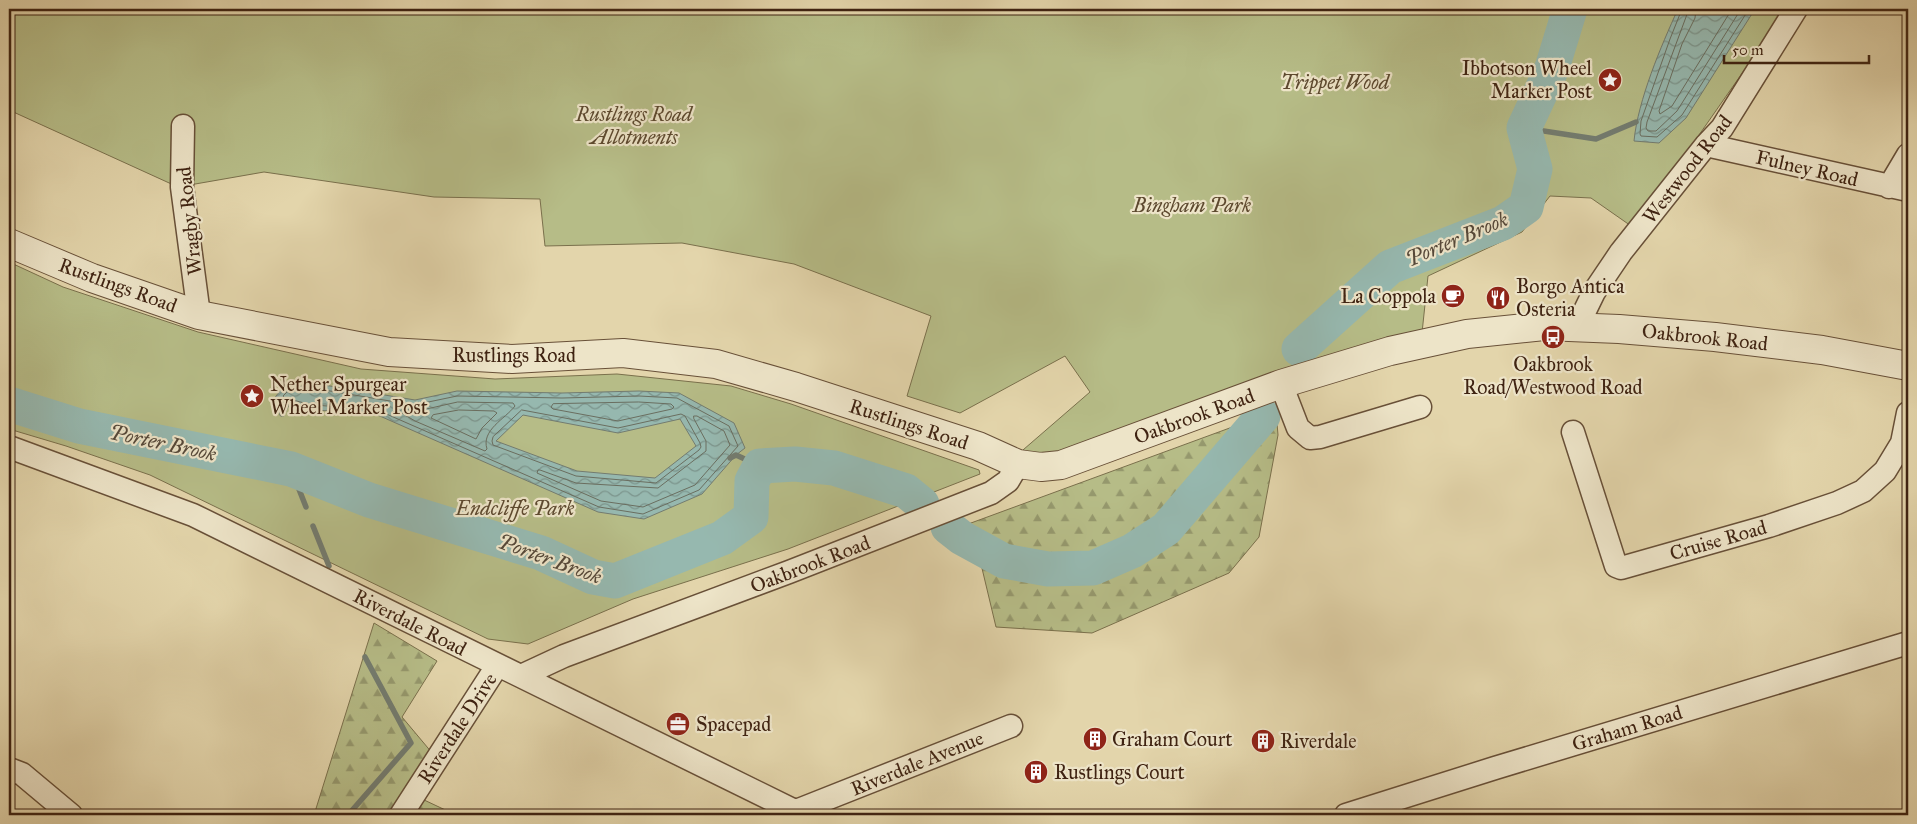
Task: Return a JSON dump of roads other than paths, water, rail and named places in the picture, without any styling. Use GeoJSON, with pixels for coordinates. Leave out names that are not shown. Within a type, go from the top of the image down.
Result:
{"type":"FeatureCollection","features":[{"type":"Feature","properties":{"kind":"street","name":"Westwood Road"},"geometry":{"type":"LineString","coordinates":[[1577,327],[1594,292],[1621,252],[1706,145],[1722,128],[1796,9]]}},
{"type":"Feature","properties":{"kind":"street","name":"Wragby Road"},"geometry":{"type":"LineString","coordinates":[[183,126],[182,187],[199,315]]}},
{"type":"Feature","properties":{"kind":"street","name":"Fulney Road"},"geometry":{"type":"LineString","coordinates":[[1706,145],[1899,189]]}},
{"type":"Feature","properties":{"kind":"street"},"geometry":{"type":"LineString","coordinates":[[1899,189],[1908,154]]}},
{"type":"Feature","properties":{"kind":"street","name":"Rustlings Road"},"geometry":{"type":"LineString","coordinates":[[9,243],[92,278],[199,315],[389,352],[512,359],[623,353],[716,364],[796,387],[978,446],[1018,464]]}},
{"type":"Feature","properties":{"kind":"street","name":"Oakbrook Road"},"geometry":{"type":"LineString","coordinates":[[520,676],[564,656],[789,572],[991,493],[1008,480],[1018,464],[1041,467],[1061,465],[1281,384],[1390,351],[1467,334],[1544,326],[1715,337],[1822,350],[1908,366]]}},
{"type":"Feature","properties":{"kind":"street"},"geometry":{"type":"LineString","coordinates":[[1281,384],[1298,428],[1310,438],[1320,437],[1420,407]]}},
{"type":"Feature","properties":{"kind":"street","name":"Cruise Road"},"geometry":{"type":"LineString","coordinates":[[1573,432],[1616,566],[1621,568],[1769,526],[1837,503],[1863,491],[1885,471],[1902,443],[1908,413]]}},
{"type":"Feature","properties":{"kind":"street","name":"Riverdale Road"},"geometry":{"type":"LineString","coordinates":[[9,447],[193,515],[497,666],[800,813]]}},
{"type":"Feature","properties":{"kind":"street","name":"Graham Road"},"geometry":{"type":"LineString","coordinates":[[1346,815],[1504,765],[1908,643]]}},
{"type":"Feature","properties":{"kind":"street","name":"Riverdale Drive"},"geometry":{"type":"LineString","coordinates":[[401,815],[497,666]]}},
{"type":"Feature","properties":{"kind":"street","name":"Riverdale Avenue"},"geometry":{"type":"LineString","coordinates":[[800,813],[1011,726]]}},
{"type":"Feature","properties":{"kind":"street"},"geometry":{"type":"LineString","coordinates":[[9,769],[22,774],[71,815]]}},
{"type":"Feature","properties":{"kind":"water"},"geometry":{"type":"Polygon","coordinates":[[[1678,9],[1755,9],[1686,118],[1659,143],[1634,141],[1645,91],[1678,9]]]}},
{"type":"Feature","properties":{"kind":"water"},"geometry":{"type":"Polygon","coordinates":[[[324,385],[415,400],[457,391],[562,393],[639,391],[679,393],[734,423],[745,448],[736,455],[702,494],[644,519],[598,512],[373,413],[311,410],[273,400],[283,387],[324,385]],[[523,415],[496,441],[577,471],[655,478],[696,446],[680,419],[618,433],[523,415]]]}},
{"type":"Feature","properties":{"kind":"waterway","name":"Porter Brook"},"geometry":{"type":"LineString","coordinates":[[1299,349],[1390,267],[1503,223],[1526,207],[1535,169],[1524,128],[1552,68],[1570,9]]}},
{"type":"Feature","properties":{"kind":"waterway"},"geometry":{"type":"LineString","coordinates":[[1524,128],[1596,139],[1636,122]]}},
{"type":"Feature","properties":{"kind":"waterway","name":"Porter Brook"},"geometry":{"type":"LineString","coordinates":[[9,404],[79,426],[291,469],[369,500],[541,553],[593,577],[615,581],[722,538],[751,517],[752,481],[760,466],[795,464],[834,468],[906,491],[922,504]]}},
{"type":"Feature","properties":{"kind":"waterway"},"geometry":{"type":"LineString","coordinates":[[282,414],[287,404],[294,404]]}},
{"type":"Feature","properties":{"kind":"waterway","name":"Porter Brook"},"geometry":{"type":"LineString","coordinates":[[948,527],[962,538],[1004,561],[1048,569],[1093,568],[1132,551],[1166,529],[1263,416]]}},
{"type":"Feature","properties":{"kind":"waterway"},"geometry":{"type":"LineString","coordinates":[[260,463],[264,455]]}},
{"type":"Feature","properties":{"kind":"waterway"},"geometry":{"type":"LineString","coordinates":[[730,458],[736,455],[760,466]]}},
{"type":"Feature","properties":{"kind":"waterway"},"geometry":{"type":"LineString","coordinates":[[291,469],[306,507]]}},
{"type":"Feature","properties":{"kind":"waterway"},"geometry":{"type":"LineString","coordinates":[[313,526],[329,566]]}},
{"type":"Feature","properties":{"kind":"waterway"},"geometry":{"type":"LineString","coordinates":[[348,815],[411,743],[365,657]]}},
{"type":"Feature","properties":{"kind":"place","name":"Ibbotson Wheel Marker Post"},"geometry":{"type":"Point","coordinates":[1610,80]}},
{"type":"Feature","properties":{"kind":"place","name":"La Coppola"},"geometry":{"type":"Point","coordinates":[1453,296]}},
{"type":"Feature","properties":{"kind":"place","name":"Borgo Antica Osteria"},"geometry":{"type":"Point","coordinates":[1498,298]}},
{"type":"Feature","properties":{"kind":"place","name":"Oakbrook Road/Westwood Road"},"geometry":{"type":"Point","coordinates":[1553,337]}},
{"type":"Feature","properties":{"kind":"place","name":"Nether Spurgear Wheel Marker Post"},"geometry":{"type":"Point","coordinates":[252,396]}},
{"type":"Feature","properties":{"kind":"place","name":"Spacepad"},"geometry":{"type":"Point","coordinates":[678,724]}},
{"type":"Feature","properties":{"kind":"place","name":"Graham Court"},"geometry":{"type":"Point","coordinates":[1095,739]}},
{"type":"Feature","properties":{"kind":"place","name":"Riverdale"},"geometry":{"type":"Point","coordinates":[1263,741]}},
{"type":"Feature","properties":{"kind":"place","name":"Rustlings Court"},"geometry":{"type":"Point","coordinates":[1036,772]}},
{"type":"Feature","properties":{"kind":"park label","name":"Trippet Wood"},"geometry":{"type":"Point","coordinates":[1335,82]}},
{"type":"Feature","properties":{"kind":"park label","name":"Rustlings Road Allotments"},"geometry":{"type":"Point","coordinates":[634,126]}},
{"type":"Feature","properties":{"kind":"park label","name":"Bingham Park"},"geometry":{"type":"Point","coordinates":[1192,205]}},
{"type":"Feature","properties":{"kind":"park label","name":"Endcliffe Park"},"geometry":{"type":"Point","coordinates":[515,508]}}]}
